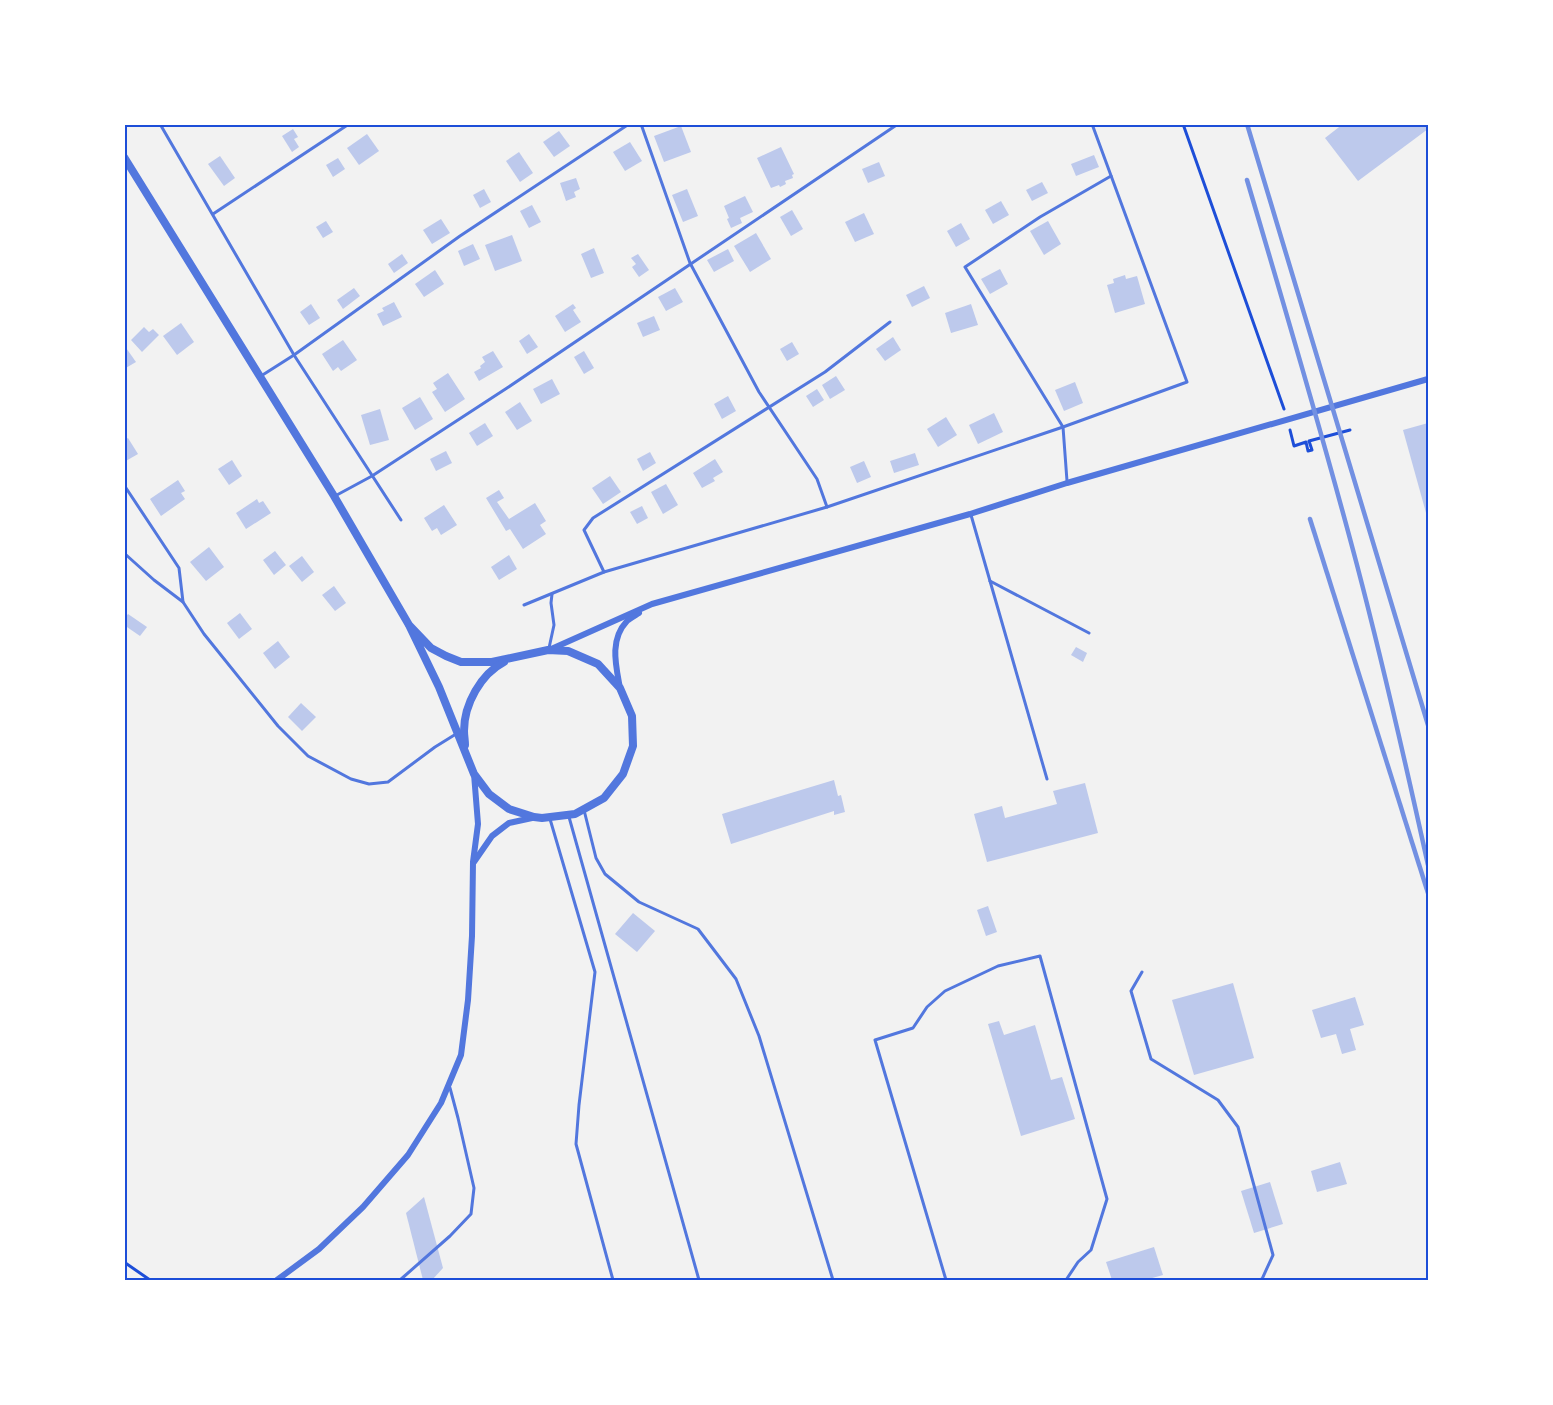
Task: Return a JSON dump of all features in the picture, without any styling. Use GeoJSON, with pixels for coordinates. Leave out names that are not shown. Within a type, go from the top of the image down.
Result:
{"type":"FeatureCollection","features":[{"type":"Feature","properties":{"kind":"street"},"geometry":{"type":"LineString","coordinates":[[124,157],[334,496],[409,625],[439,687],[474,774],[489,794],[502,804],[509,809],[534,817]]}},
{"type":"Feature","properties":{"kind":"street"},"geometry":{"type":"LineString","coordinates":[[409,625],[431,648],[461,662],[492,662],[548,650],[652,604],[970,514],[1067,483],[1428,379]]}},
{"type":"Feature","properties":{"kind":"street"},"geometry":{"type":"LineString","coordinates":[[473,862],[492,836],[509,824],[534,817],[575,814],[604,798],[623,774],[633,746],[632,716],[620,688],[614,656],[618,635],[627,621],[652,604]]}},
{"type":"Feature","properties":{"kind":"street"},"geometry":{"type":"LineString","coordinates":[[548,650],[568,651],[598,664],[620,688]]}},
{"type":"Feature","properties":{"kind":"street"},"geometry":{"type":"LineString","coordinates":[[466,755],[464,730],[468,705],[480,682],[499,665],[513,657]]}},
{"type":"Feature","properties":{"kind":"street"},"geometry":{"type":"LineString","coordinates":[[277,1281],[319,1249],[370,1198],[408,1155],[441,1103],[461,1055],[468,1000],[473,862],[478,824],[474,774]]}},
{"type":"Feature","properties":{"kind":"lane"},"geometry":{"type":"LineString","coordinates":[[160,124],[294,355],[401,520]]}},
{"type":"Feature","properties":{"kind":"lane"},"geometry":{"type":"LineString","coordinates":[[213,214],[349,124]]}},
{"type":"Feature","properties":{"kind":"lane"},"geometry":{"type":"LineString","coordinates":[[260,377],[460,236],[629,124]]}},
{"type":"Feature","properties":{"kind":"lane"},"geometry":{"type":"LineString","coordinates":[[641,124],[690,263],[759,392],[817,479],[827,507]]}},
{"type":"Feature","properties":{"kind":"lane"},"geometry":{"type":"LineString","coordinates":[[334,496],[372,476],[507,388],[898,124]]}},
{"type":"Feature","properties":{"kind":"lane"},"geometry":{"type":"LineString","coordinates":[[524,605],[604,572],[827,507],[1063,427],[1187,382],[1092,124]]}},
{"type":"Feature","properties":{"kind":"lane"},"geometry":{"type":"LineString","coordinates":[[1067,483],[1063,427],[965,267],[1040,217],[1111,176]]}},
{"type":"Feature","properties":{"kind":"lane"},"geometry":{"type":"LineString","coordinates":[[604,572],[584,530],[593,519],[825,372],[890,322]]}},
{"type":"Feature","properties":{"kind":"lane"},"geometry":{"type":"LineString","coordinates":[[124,485],[179,568],[183,603]]}},
{"type":"Feature","properties":{"kind":"lane"},"geometry":{"type":"LineString","coordinates":[[970,514],[1047,779]]}},
{"type":"Feature","properties":{"kind":"lane"},"geometry":{"type":"LineString","coordinates":[[124,553],[183,603],[204,634],[278,726],[308,756],[351,779],[369,784],[388,782],[458,733]]}},
{"type":"Feature","properties":{"kind":"lane"},"geometry":{"type":"LineString","coordinates":[[990,581],[1089,633]]}},
{"type":"Feature","properties":{"kind":"lane"},"geometry":{"type":"LineString","coordinates":[[548,650],[554,625],[550,603],[552,594]]}},
{"type":"Feature","properties":{"kind":"lane"},"geometry":{"type":"LineString","coordinates":[[584,809],[596,858],[605,874],[639,902],[698,929],[736,979],[759,1036],[833,1281]]}},
{"type":"Feature","properties":{"kind":"lane"},"geometry":{"type":"LineString","coordinates":[[568,815],[699,1281]]}},
{"type":"Feature","properties":{"kind":"lane"},"geometry":{"type":"LineString","coordinates":[[550,817],[595,972],[576,1144],[612,1281]]}},
{"type":"Feature","properties":{"kind":"lane"},"geometry":{"type":"LineString","coordinates":[[946,1281],[875,1040],[913,1028],[927,1007],[945,991],[998,966],[1040,956],[1107,1199],[1091,1250],[1078,1262],[1065,1281]]}},
{"type":"Feature","properties":{"kind":"lane"},"geometry":{"type":"LineString","coordinates":[[1142,972],[1131,991],[1150,1059],[1218,1100],[1238,1127],[1273,1255],[1259,1281]]}},
{"type":"Feature","properties":{"kind":"lane"},"geometry":{"type":"LineString","coordinates":[[400,1281],[471,1214],[474,1188],[449,1085]]}},
{"type":"Feature","properties":{"kind":"path"},"geometry":{"type":"LineString","coordinates":[[1183,124],[1288,420],[1294,446],[1306,442],[1308,451],[1312,450],[1309,441],[1350,430]]}},
{"type":"Feature","properties":{"kind":"path"},"geometry":{"type":"LineString","coordinates":[[124,1262],[150,1281]]}},
{"type":"Feature","properties":{"kind":"building"},"geometry":{"type":"Polygon","coordinates":[[[1343,124],[1428,124],[1428,129],[1358,181],[1325,138],[1343,124]]]}},
{"type":"Feature","properties":{"kind":"building"},"geometry":{"type":"Polygon","coordinates":[[[681,126],[691,152],[664,162],[654,136],[681,126]]]}},
{"type":"Feature","properties":{"kind":"building"},"geometry":{"type":"Polygon","coordinates":[[[293,129],[298,137],[294,139],[299,147],[292,152],[282,136],[293,129]]]}},
{"type":"Feature","properties":{"kind":"building"},"geometry":{"type":"Polygon","coordinates":[[[559,131],[570,146],[554,157],[543,142],[559,131]]]}},
{"type":"Feature","properties":{"kind":"building"},"geometry":{"type":"Polygon","coordinates":[[[367,134],[379,151],[359,165],[347,148],[367,134]]]}},
{"type":"Feature","properties":{"kind":"building"},"geometry":{"type":"Polygon","coordinates":[[[630,142],[642,161],[625,171],[613,152],[630,142]]]}},
{"type":"Feature","properties":{"kind":"building"},"geometry":{"type":"Polygon","coordinates":[[[781,147],[794,174],[793,178],[785,181],[786,184],[771,188],[757,158],[781,147]]]}},
{"type":"Feature","properties":{"kind":"building"},"geometry":{"type":"Polygon","coordinates":[[[519,152],[533,173],[520,182],[506,161],[519,152]]]}},
{"type":"Feature","properties":{"kind":"building"},"geometry":{"type":"Polygon","coordinates":[[[1094,155],[1099,167],[1076,176],[1071,164],[1094,155]]]}},
{"type":"Feature","properties":{"kind":"building"},"geometry":{"type":"Polygon","coordinates":[[[220,156],[235,178],[224,186],[208,164],[220,156]]]}},
{"type":"Feature","properties":{"kind":"building"},"geometry":{"type":"Polygon","coordinates":[[[338,158],[345,169],[333,177],[326,165],[338,158]]]}},
{"type":"Feature","properties":{"kind":"building"},"geometry":{"type":"Polygon","coordinates":[[[879,162],[885,176],[868,183],[862,169],[879,162]]]}},
{"type":"Feature","properties":{"kind":"building"},"geometry":{"type":"Polygon","coordinates":[[[576,178],[580,189],[574,192],[576,197],[566,201],[560,183],[576,178]]]}},
{"type":"Feature","properties":{"kind":"building"},"geometry":{"type":"Polygon","coordinates":[[[1042,182],[1048,193],[1032,201],[1026,190],[1042,182]]]}},
{"type":"Feature","properties":{"kind":"building"},"geometry":{"type":"Polygon","coordinates":[[[484,189],[491,202],[480,208],[473,195],[484,189]]]}},
{"type":"Feature","properties":{"kind":"building"},"geometry":{"type":"Polygon","coordinates":[[[687,189],[698,216],[683,222],[672,195],[687,189]]]}},
{"type":"Feature","properties":{"kind":"building"},"geometry":{"type":"Polygon","coordinates":[[[745,196],[753,212],[740,218],[742,223],[731,228],[724,206],[745,196]]]}},
{"type":"Feature","properties":{"kind":"building"},"geometry":{"type":"Polygon","coordinates":[[[1001,201],[1009,215],[993,224],[985,210],[1001,201]]]}},
{"type":"Feature","properties":{"kind":"building"},"geometry":{"type":"Polygon","coordinates":[[[532,205],[541,222],[529,228],[520,211],[532,205]]]}},
{"type":"Feature","properties":{"kind":"building"},"geometry":{"type":"Polygon","coordinates":[[[792,210],[803,229],[791,236],[780,217],[792,210]]]}},
{"type":"Feature","properties":{"kind":"building"},"geometry":{"type":"Polygon","coordinates":[[[864,213],[874,234],[855,242],[845,222],[864,213]]]}},
{"type":"Feature","properties":{"kind":"building"},"geometry":{"type":"Polygon","coordinates":[[[441,219],[450,233],[432,244],[423,230],[441,219]]]}},
{"type":"Feature","properties":{"kind":"building"},"geometry":{"type":"Polygon","coordinates":[[[326,221],[333,232],[323,238],[316,227],[326,221]]]}},
{"type":"Feature","properties":{"kind":"building"},"geometry":{"type":"Polygon","coordinates":[[[1048,221],[1061,244],[1044,255],[1030,231],[1048,221]]]}},
{"type":"Feature","properties":{"kind":"building"},"geometry":{"type":"Polygon","coordinates":[[[961,223],[970,239],[956,247],[947,231],[961,223]]]}},
{"type":"Feature","properties":{"kind":"building"},"geometry":{"type":"Polygon","coordinates":[[[756,233],[771,259],[750,272],[734,246],[756,233]]]}},
{"type":"Feature","properties":{"kind":"building"},"geometry":{"type":"Polygon","coordinates":[[[512,235],[522,261],[495,271],[485,245],[512,235]]]}},
{"type":"Feature","properties":{"kind":"building"},"geometry":{"type":"Polygon","coordinates":[[[473,244],[480,259],[464,266],[458,251],[473,244]]]}},
{"type":"Feature","properties":{"kind":"building"},"geometry":{"type":"Polygon","coordinates":[[[594,248],[604,273],[591,278],[581,254],[594,248]]]}},
{"type":"Feature","properties":{"kind":"building"},"geometry":{"type":"Polygon","coordinates":[[[728,249],[734,261],[714,272],[707,260],[728,249]]]}},
{"type":"Feature","properties":{"kind":"building"},"geometry":{"type":"Polygon","coordinates":[[[402,254],[408,263],[394,273],[388,264],[402,254]]]}},
{"type":"Feature","properties":{"kind":"building"},"geometry":{"type":"Polygon","coordinates":[[[638,254],[649,270],[639,277],[632,267],[636,264],[631,258],[638,254]]]}},
{"type":"Feature","properties":{"kind":"building"},"geometry":{"type":"Polygon","coordinates":[[[1000,269],[1008,284],[990,294],[981,279],[1000,269]]]}},
{"type":"Feature","properties":{"kind":"building"},"geometry":{"type":"Polygon","coordinates":[[[435,270],[444,284],[424,297],[415,284],[435,270]]]}},
{"type":"Feature","properties":{"kind":"building"},"geometry":{"type":"Polygon","coordinates":[[[1125,275],[1126,279],[1137,276],[1145,304],[1115,313],[1107,285],[1114,283],[1113,279],[1125,275]]]}},
{"type":"Feature","properties":{"kind":"building"},"geometry":{"type":"Polygon","coordinates":[[[924,286],[930,298],[912,307],[906,295],[924,286]]]}},
{"type":"Feature","properties":{"kind":"building"},"geometry":{"type":"Polygon","coordinates":[[[354,288],[360,296],[343,309],[337,300],[354,288]]]}},
{"type":"Feature","properties":{"kind":"building"},"geometry":{"type":"Polygon","coordinates":[[[675,288],[683,302],[666,311],[658,297],[675,288]]]}},
{"type":"Feature","properties":{"kind":"building"},"geometry":{"type":"Polygon","coordinates":[[[394,302],[402,317],[383,326],[377,314],[384,311],[382,308],[394,302]]]}},
{"type":"Feature","properties":{"kind":"building"},"geometry":{"type":"Polygon","coordinates":[[[311,304],[320,318],[309,325],[300,312],[311,304]]]}},
{"type":"Feature","properties":{"kind":"building"},"geometry":{"type":"Polygon","coordinates":[[[573,304],[576,308],[573,310],[581,322],[565,332],[555,316],[573,304]]]}},
{"type":"Feature","properties":{"kind":"building"},"geometry":{"type":"Polygon","coordinates":[[[971,304],[978,325],[951,333],[945,313],[971,304]]]}},
{"type":"Feature","properties":{"kind":"building"},"geometry":{"type":"Polygon","coordinates":[[[654,316],[660,330],[643,337],[637,323],[654,316]]]}},
{"type":"Feature","properties":{"kind":"building"},"geometry":{"type":"Polygon","coordinates":[[[181,323],[194,342],[177,355],[163,336],[181,323]]]}},
{"type":"Feature","properties":{"kind":"building"},"geometry":{"type":"Polygon","coordinates":[[[144,327],[149,332],[153,329],[159,335],[142,352],[131,340],[144,327]]]}},
{"type":"Feature","properties":{"kind":"building"},"geometry":{"type":"Polygon","coordinates":[[[529,334],[538,347],[527,354],[519,341],[529,334]]]}},
{"type":"Feature","properties":{"kind":"building"},"geometry":{"type":"Polygon","coordinates":[[[893,337],[901,350],[885,361],[876,349],[893,337]]]}},
{"type":"Feature","properties":{"kind":"building"},"geometry":{"type":"Polygon","coordinates":[[[343,340],[357,360],[341,371],[338,367],[333,371],[322,354],[343,340]]]}},
{"type":"Feature","properties":{"kind":"building"},"geometry":{"type":"Polygon","coordinates":[[[792,342],[799,354],[787,361],[780,349],[792,342]]]}},
{"type":"Feature","properties":{"kind":"building"},"geometry":{"type":"Polygon","coordinates":[[[124,345],[136,362],[124,369],[124,345]]]}},
{"type":"Feature","properties":{"kind":"building"},"geometry":{"type":"Polygon","coordinates":[[[493,351],[503,367],[479,381],[474,372],[485,362],[482,357],[493,351]]]}},
{"type":"Feature","properties":{"kind":"building"},"geometry":{"type":"Polygon","coordinates":[[[584,351],[594,368],[584,374],[574,357],[584,351]]]}},
{"type":"Feature","properties":{"kind":"building"},"geometry":{"type":"Polygon","coordinates":[[[448,373],[465,399],[445,412],[432,392],[437,389],[433,383],[448,373]]]}},
{"type":"Feature","properties":{"kind":"building"},"geometry":{"type":"Polygon","coordinates":[[[836,376],[845,390],[830,399],[822,385],[836,376]]]}},
{"type":"Feature","properties":{"kind":"building"},"geometry":{"type":"Polygon","coordinates":[[[552,379],[560,394],[541,404],[533,389],[552,379]]]}},
{"type":"Feature","properties":{"kind":"building"},"geometry":{"type":"Polygon","coordinates":[[[1075,382],[1083,403],[1064,411],[1055,390],[1075,382]]]}},
{"type":"Feature","properties":{"kind":"building"},"geometry":{"type":"Polygon","coordinates":[[[817,389],[824,400],[813,407],[806,396],[817,389]]]}},
{"type":"Feature","properties":{"kind":"building"},"geometry":{"type":"Polygon","coordinates":[[[728,396],[736,411],[722,419],[714,404],[728,396]]]}},
{"type":"Feature","properties":{"kind":"building"},"geometry":{"type":"Polygon","coordinates":[[[420,397],[433,419],[415,430],[402,408],[420,397]]]}},
{"type":"Feature","properties":{"kind":"building"},"geometry":{"type":"Polygon","coordinates":[[[520,402],[532,421],[517,430],[505,412],[520,402]]]}},
{"type":"Feature","properties":{"kind":"building"},"geometry":{"type":"Polygon","coordinates":[[[380,409],[389,440],[370,445],[361,415],[380,409]]]}},
{"type":"Feature","properties":{"kind":"building"},"geometry":{"type":"Polygon","coordinates":[[[994,413],[1003,432],[978,444],[969,425],[994,413]]]}},
{"type":"Feature","properties":{"kind":"building"},"geometry":{"type":"Polygon","coordinates":[[[946,417],[957,435],[938,447],[927,429],[946,417]]]}},
{"type":"Feature","properties":{"kind":"building"},"geometry":{"type":"Polygon","coordinates":[[[485,423],[493,436],[477,446],[469,433],[485,423]]]}},
{"type":"Feature","properties":{"kind":"building"},"geometry":{"type":"Polygon","coordinates":[[[1428,423],[1428,520],[1403,430],[1428,423]]]}},
{"type":"Feature","properties":{"kind":"building"},"geometry":{"type":"Polygon","coordinates":[[[128,438],[138,454],[124,462],[124,440],[128,438]]]}},
{"type":"Feature","properties":{"kind":"building"},"geometry":{"type":"Polygon","coordinates":[[[446,451],[452,463],[436,471],[430,459],[446,451]]]}},
{"type":"Feature","properties":{"kind":"building"},"geometry":{"type":"Polygon","coordinates":[[[650,452],[656,463],[643,471],[637,459],[650,452]]]}},
{"type":"Feature","properties":{"kind":"building"},"geometry":{"type":"Polygon","coordinates":[[[915,453],[919,465],[894,473],[890,461],[915,453]]]}},
{"type":"Feature","properties":{"kind":"building"},"geometry":{"type":"Polygon","coordinates":[[[715,459],[723,472],[713,478],[715,481],[702,488],[693,473],[715,459]]]}},
{"type":"Feature","properties":{"kind":"building"},"geometry":{"type":"Polygon","coordinates":[[[232,460],[242,476],[229,485],[218,469],[232,460]]]}},
{"type":"Feature","properties":{"kind":"building"},"geometry":{"type":"Polygon","coordinates":[[[864,461],[871,477],[857,483],[850,467],[864,461]]]}},
{"type":"Feature","properties":{"kind":"building"},"geometry":{"type":"Polygon","coordinates":[[[610,476],[621,492],[603,504],[592,488],[610,476]]]}},
{"type":"Feature","properties":{"kind":"building"},"geometry":{"type":"Polygon","coordinates":[[[178,480],[185,491],[181,493],[185,499],[161,516],[150,499],[178,480]]]}},
{"type":"Feature","properties":{"kind":"building"},"geometry":{"type":"Polygon","coordinates":[[[666,484],[678,505],[663,514],[651,492],[666,484]]]}},
{"type":"Feature","properties":{"kind":"building"},"geometry":{"type":"Polygon","coordinates":[[[499,490],[504,498],[497,502],[509,519],[535,503],[546,521],[540,525],[546,534],[523,549],[510,529],[506,531],[486,498],[499,490]]]}},
{"type":"Feature","properties":{"kind":"building"},"geometry":{"type":"Polygon","coordinates":[[[257,499],[259,503],[263,501],[271,513],[246,529],[236,513],[257,499]]]}},
{"type":"Feature","properties":{"kind":"building"},"geometry":{"type":"Polygon","coordinates":[[[444,505],[457,525],[441,535],[437,528],[432,531],[424,518],[444,505]]]}},
{"type":"Feature","properties":{"kind":"building"},"geometry":{"type":"Polygon","coordinates":[[[642,506],[648,518],[637,524],[630,512],[642,506]]]}},
{"type":"Feature","properties":{"kind":"building"},"geometry":{"type":"Polygon","coordinates":[[[209,547],[224,567],[206,581],[190,562],[209,547]]]}},
{"type":"Feature","properties":{"kind":"building"},"geometry":{"type":"Polygon","coordinates":[[[275,551],[286,565],[274,575],[263,560],[275,551]]]}},
{"type":"Feature","properties":{"kind":"building"},"geometry":{"type":"Polygon","coordinates":[[[509,555],[517,569],[499,580],[491,567],[509,555]]]}},
{"type":"Feature","properties":{"kind":"building"},"geometry":{"type":"Polygon","coordinates":[[[302,556],[314,572],[302,582],[289,566],[302,556]]]}},
{"type":"Feature","properties":{"kind":"building"},"geometry":{"type":"Polygon","coordinates":[[[334,586],[346,603],[335,611],[322,595],[334,586]]]}},
{"type":"Feature","properties":{"kind":"building"},"geometry":{"type":"Polygon","coordinates":[[[240,613],[252,629],[239,639],[227,623],[240,613]]]}},
{"type":"Feature","properties":{"kind":"building"},"geometry":{"type":"Polygon","coordinates":[[[128,614],[147,627],[140,636],[124,625],[124,619],[128,614]]]}},
{"type":"Feature","properties":{"kind":"building"},"geometry":{"type":"Polygon","coordinates":[[[278,641],[290,657],[275,669],[263,653],[278,641]]]}},
{"type":"Feature","properties":{"kind":"building"},"geometry":{"type":"Polygon","coordinates":[[[1076,647],[1087,653],[1083,662],[1071,655],[1076,647]]]}},
{"type":"Feature","properties":{"kind":"building"},"geometry":{"type":"Polygon","coordinates":[[[301,703],[316,717],[302,731],[288,717],[301,703]]]}},
{"type":"Feature","properties":{"kind":"building"},"geometry":{"type":"Polygon","coordinates":[[[834,780],[845,812],[834,815],[834,811],[731,844],[722,814],[834,780]]]}},
{"type":"Feature","properties":{"kind":"building"},"geometry":{"type":"Polygon","coordinates":[[[1085,783],[1098,833],[987,862],[974,814],[1002,806],[1005,818],[1057,804],[1053,791],[1085,783]]]}},
{"type":"Feature","properties":{"kind":"building"},"geometry":{"type":"Polygon","coordinates":[[[988,906],[997,932],[986,936],[977,910],[988,906]]]}},
{"type":"Feature","properties":{"kind":"building"},"geometry":{"type":"Polygon","coordinates":[[[633,913],[655,931],[637,952],[615,934],[633,913]]]}},
{"type":"Feature","properties":{"kind":"building"},"geometry":{"type":"Polygon","coordinates":[[[1233,983],[1254,1058],[1194,1075],[1172,1000],[1233,983]]]}},
{"type":"Feature","properties":{"kind":"building"},"geometry":{"type":"Polygon","coordinates":[[[1355,997],[1364,1025],[1350,1029],[1356,1050],[1342,1054],[1336,1034],[1321,1038],[1312,1010],[1355,997]]]}},
{"type":"Feature","properties":{"kind":"building"},"geometry":{"type":"Polygon","coordinates":[[[999,1021],[1004,1035],[1035,1025],[1051,1080],[1062,1077],[1075,1119],[1021,1136],[988,1024],[999,1021]]]}},
{"type":"Feature","properties":{"kind":"building"},"geometry":{"type":"Polygon","coordinates":[[[1340,1162],[1347,1184],[1317,1192],[1311,1171],[1340,1162]]]}},
{"type":"Feature","properties":{"kind":"building"},"geometry":{"type":"Polygon","coordinates":[[[1270,1182],[1283,1224],[1254,1233],[1241,1191],[1270,1182]]]}},
{"type":"Feature","properties":{"kind":"building"},"geometry":{"type":"Polygon","coordinates":[[[424,1197],[443,1268],[432,1280],[423,1280],[406,1213],[424,1197]]]}},
{"type":"Feature","properties":{"kind":"building"},"geometry":{"type":"Polygon","coordinates":[[[1154,1247],[1163,1275],[1145,1280],[1112,1280],[1106,1262],[1154,1247]]]}},
{"type":"Feature","properties":{"kind":"railway"},"geometry":{"type":"LineString","coordinates":[[1247,124],[1428,725]]}},
{"type":"Feature","properties":{"kind":"railway"},"geometry":{"type":"LineString","coordinates":[[1247,180],[1357,565],[1428,865]]}},
{"type":"Feature","properties":{"kind":"railway"},"geometry":{"type":"LineString","coordinates":[[1310,519],[1428,893]]}}]}
